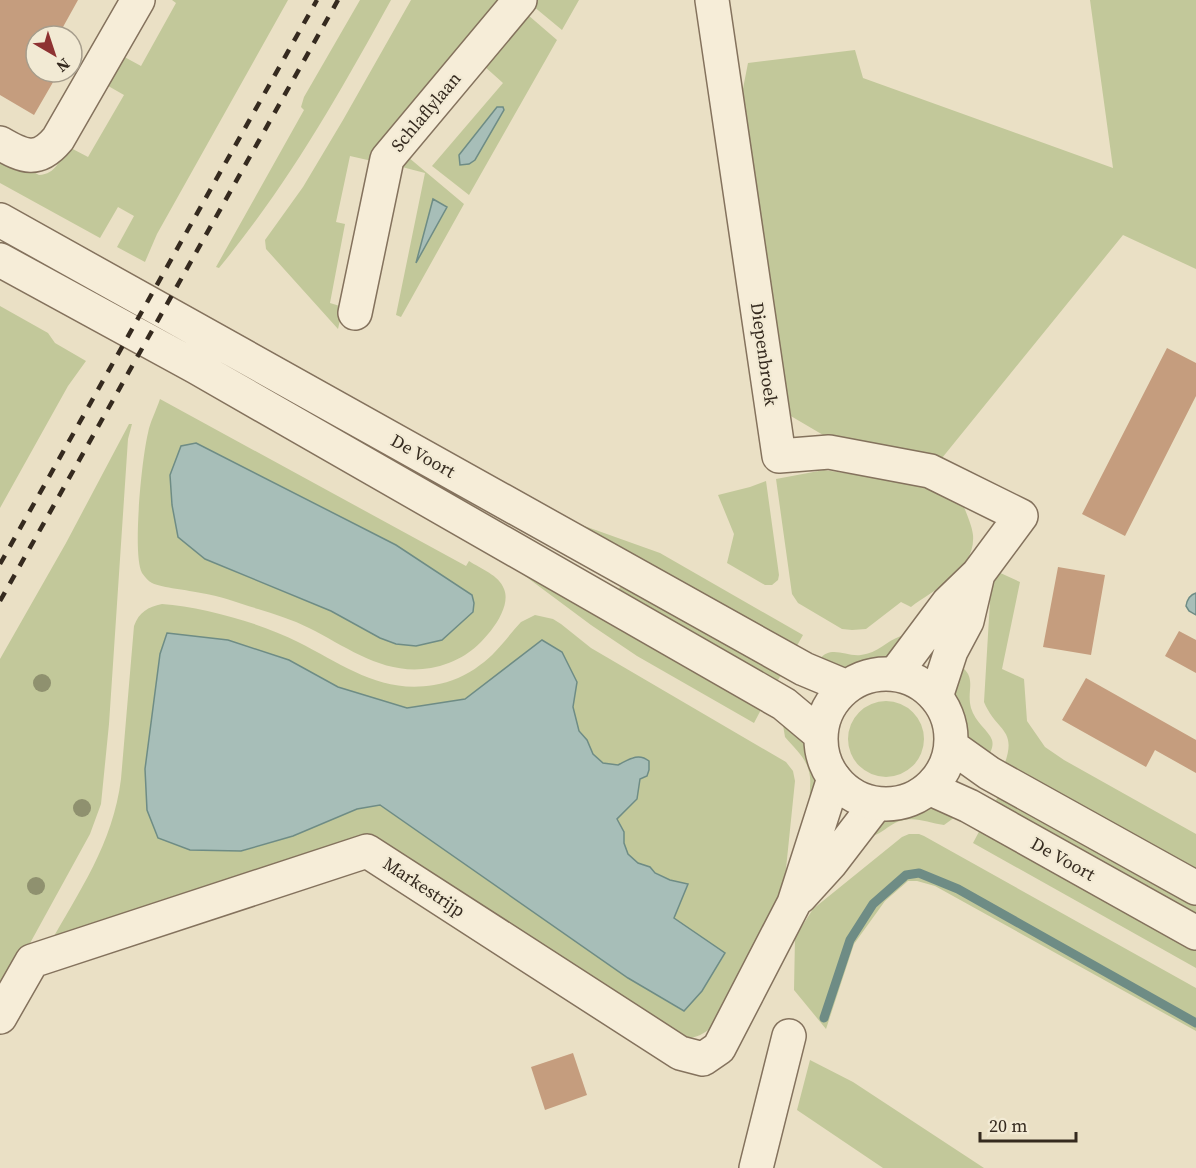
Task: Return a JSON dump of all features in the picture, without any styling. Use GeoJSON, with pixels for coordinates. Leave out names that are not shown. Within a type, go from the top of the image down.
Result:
{"type":"FeatureCollection","features":[{"type":"Feature","properties":{"kind":"street"},"geometry":{"type":"LineString","coordinates":[[0,143],[29,156],[40,155],[51,147],[58,139],[138,0]]}},
{"type":"Feature","properties":{"kind":"street","name":"Schlaflylaan"},"geometry":{"type":"LineString","coordinates":[[355,313],[387,159],[520,0]]}},
{"type":"Feature","properties":{"kind":"street","name":"Diepenbroek"},"geometry":{"type":"LineString","coordinates":[[712,0],[779,456],[828,452],[930,471],[1021,516],[978,573]]}},
{"type":"Feature","properties":{"kind":"street","name":"De Voort"},"geometry":{"type":"LineString","coordinates":[[0,220],[804,669],[847,687]]}},
{"type":"Feature","properties":{"kind":"street","name":"De Voort"},"geometry":{"type":"LineString","coordinates":[[0,260],[207,373],[784,704],[821,735]]}},
{"type":"Feature","properties":{"kind":"street"},"geometry":{"type":"LineString","coordinates":[[895,674],[948,603],[978,573]]}},
{"type":"Feature","properties":{"kind":"street"},"geometry":{"type":"LineString","coordinates":[[936,697],[951,651],[967,621],[978,573]]}},
{"type":"Feature","properties":{"kind":"street"},"geometry":{"type":"LineString","coordinates":[[878,674],[895,674],[917,682],[936,697],[945,712],[950,729],[951,746],[944,769],[929,788],[913,798],[894,803],[876,804],[860,799],[845,790],[834,778],[823,758],[821,735],[825,717],[833,700],[847,687],[878,674]]}},
{"type":"Feature","properties":{"kind":"street"},"geometry":{"type":"LineString","coordinates":[[951,746],[989,772],[1196,888]]}},
{"type":"Feature","properties":{"kind":"street"},"geometry":{"type":"LineString","coordinates":[[794,903],[834,778]]}},
{"type":"Feature","properties":{"kind":"street","name":"De Voort"},"geometry":{"type":"LineString","coordinates":[[929,788],[969,806],[1196,933]]}},
{"type":"Feature","properties":{"kind":"street"},"geometry":{"type":"LineString","coordinates":[[794,903],[837,856],[876,804]]}},
{"type":"Feature","properties":{"kind":"street","name":"Markestrijp"},"geometry":{"type":"LineString","coordinates":[[0,1017],[32,962],[367,851],[680,1053],[703,1059],[719,1048],[794,903]]}},
{"type":"Feature","properties":{"kind":"street"},"geometry":{"type":"LineString","coordinates":[[756,1168],[789,1036]]}},
{"type":"Feature","properties":{"kind":"green space"},"geometry":{"type":"Polygon","coordinates":[[[172,0],[288,0],[157,234],[145,262],[117,247],[134,216],[118,207],[100,238],[0,183],[0,154],[39,175],[53,169],[60,161],[67,146],[88,157],[124,95],[103,83],[119,54],[141,66],[176,3],[172,0]]]}},
{"type":"Feature","properties":{"kind":"green space"},"geometry":{"type":"Polygon","coordinates":[[[360,0],[391,0],[332,105],[290,171],[244,236],[219,268],[216,267],[304,110],[301,107],[304,97],[360,0]]]}},
{"type":"Feature","properties":{"kind":"green space"},"geometry":{"type":"Polygon","coordinates":[[[411,0],[498,0],[374,152],[372,161],[350,156],[336,222],[345,224],[330,303],[343,307],[338,329],[266,249],[265,240],[303,187],[411,0]]]}},
{"type":"Feature","properties":{"kind":"green space"},"geometry":{"type":"Polygon","coordinates":[[[537,0],[579,0],[562,30],[533,6],[537,0]]]}},
{"type":"Feature","properties":{"kind":"green space"},"geometry":{"type":"Polygon","coordinates":[[[1090,0],[1196,0],[1196,269],[1123,235],[942,458],[835,442],[784,412],[739,109],[748,63],[855,50],[863,78],[1113,168],[1090,0]]]}},
{"type":"Feature","properties":{"kind":"green space"},"geometry":{"type":"Polygon","coordinates":[[[528,15],[557,40],[469,195],[432,166],[503,83],[484,66],[528,15]],[[504,110],[459,155],[459,163],[475,160],[504,110]]]}},
{"type":"Feature","properties":{"kind":"green space"},"geometry":{"type":"Polygon","coordinates":[[[408,157],[464,204],[401,317],[396,315],[425,173],[402,167],[408,157]]]}},
{"type":"Feature","properties":{"kind":"green space"},"geometry":{"type":"Polygon","coordinates":[[[0,306],[48,333],[55,343],[86,361],[68,386],[0,508],[0,306]]]}},
{"type":"Feature","properties":{"kind":"green space"},"geometry":{"type":"Polygon","coordinates":[[[160,399],[466,566],[469,561],[489,573],[502,584],[506,597],[504,607],[494,626],[472,650],[453,661],[431,668],[398,668],[353,652],[297,622],[277,615],[215,596],[151,582],[142,573],[139,563],[138,527],[146,445],[150,425],[160,399]],[[196,443],[181,446],[170,475],[172,505],[178,537],[205,559],[331,611],[380,638],[396,644],[416,646],[472,595],[396,545],[196,443]]]}},
{"type":"Feature","properties":{"kind":"green space"},"geometry":{"type":"Polygon","coordinates":[[[129,424],[132,424],[128,439],[109,724],[101,804],[90,834],[23,956],[0,989],[0,659],[66,543],[129,424]]]}},
{"type":"Feature","properties":{"kind":"green space"},"geometry":{"type":"Polygon","coordinates":[[[824,470],[932,486],[963,504],[973,535],[968,558],[952,577],[911,607],[901,602],[866,629],[842,629],[798,603],[792,594],[776,479],[824,470]]]}},
{"type":"Feature","properties":{"kind":"green space"},"geometry":{"type":"Polygon","coordinates":[[[766,481],[779,575],[778,580],[772,585],[765,585],[727,563],[734,534],[718,495],[766,481]]]}},
{"type":"Feature","properties":{"kind":"green space"},"geometry":{"type":"Polygon","coordinates":[[[548,513],[660,553],[803,635],[794,651],[548,513]]]}},
{"type":"Feature","properties":{"kind":"green space"},"geometry":{"type":"Polygon","coordinates":[[[513,567],[764,704],[754,723],[637,656],[513,567]]]}},
{"type":"Feature","properties":{"kind":"green space"},"geometry":{"type":"Polygon","coordinates":[[[996,571],[1020,582],[1002,669],[1024,679],[1027,721],[1045,747],[1064,760],[1196,834],[1196,879],[1003,768],[1009,745],[1007,738],[984,702],[991,584],[996,571]]]}},
{"type":"Feature","properties":{"kind":"green space"},"geometry":{"type":"Polygon","coordinates":[[[621,585],[785,668],[774,687],[618,591],[621,585]]]}},
{"type":"Feature","properties":{"kind":"green space"},"geometry":{"type":"Polygon","coordinates":[[[162,604],[213,612],[250,622],[298,642],[363,676],[396,685],[415,687],[446,682],[469,672],[491,656],[521,622],[535,615],[553,619],[591,648],[786,762],[793,771],[795,781],[783,898],[713,1026],[703,1034],[692,1038],[669,1034],[388,844],[374,837],[48,947],[83,886],[111,825],[121,779],[134,626],[141,614],[162,604]],[[167,633],[160,654],[145,769],[242,851],[293,836],[357,809],[380,805],[628,978],[683,1011],[702,991],[725,954],[674,918],[688,884],[670,880],[655,873],[650,867],[638,863],[628,854],[624,843],[624,832],[617,819],[637,799],[640,778],[633,757],[618,765],[603,763],[593,754],[587,740],[579,731],[573,707],[577,682],[562,652],[542,640],[465,699],[407,708],[338,687],[289,660],[167,633]]]}},
{"type":"Feature","properties":{"kind":"green space"},"geometry":{"type":"Polygon","coordinates":[[[901,636],[907,637],[887,661],[879,664],[846,669],[827,665],[820,659],[834,652],[867,654],[901,636]]]}},
{"type":"Feature","properties":{"kind":"green space"},"geometry":{"type":"Polygon","coordinates":[[[959,665],[970,679],[970,701],[973,713],[992,740],[988,758],[967,739],[963,731],[955,697],[959,665]]]}},
{"type":"Feature","properties":{"kind":"green space"},"geometry":{"type":"Polygon","coordinates":[[[886,701],[901,704],[913,712],[921,724],[924,739],[921,754],[913,766],[901,774],[886,777],[871,774],[859,766],[851,754],[848,739],[851,724],[859,712],[871,704],[886,701]]]}},
{"type":"Feature","properties":{"kind":"green space"},"geometry":{"type":"Polygon","coordinates":[[[788,718],[811,743],[821,778],[810,801],[810,777],[807,765],[785,737],[783,725],[788,718]]]}},
{"type":"Feature","properties":{"kind":"green space"},"geometry":{"type":"Polygon","coordinates":[[[1002,789],[1196,897],[1196,922],[992,808],[1002,789]]]}},
{"type":"Feature","properties":{"kind":"green space"},"geometry":{"type":"Polygon","coordinates":[[[931,807],[955,817],[944,825],[906,820],[866,837],[882,818],[893,812],[931,807]]]}},
{"type":"Feature","properties":{"kind":"green space"},"geometry":{"type":"Polygon","coordinates":[[[982,826],[1196,945],[1196,968],[973,843],[982,826]]]}},
{"type":"Feature","properties":{"kind":"green space"},"geometry":{"type":"Polygon","coordinates":[[[909,834],[924,836],[1196,988],[1196,1031],[935,886],[917,881],[908,881],[885,901],[854,944],[826,1029],[794,990],[795,937],[813,909],[902,837],[909,834]]]}},
{"type":"Feature","properties":{"kind":"green space"},"geometry":{"type":"Polygon","coordinates":[[[810,1060],[853,1082],[984,1168],[883,1168],[797,1110],[810,1060]]]}},
{"type":"Feature","properties":{"kind":"water"},"geometry":{"type":"Polygon","coordinates":[[[497,107],[503,107],[504,110],[475,160],[469,164],[460,165],[459,155],[497,107]]]}},
{"type":"Feature","properties":{"kind":"water"},"geometry":{"type":"Polygon","coordinates":[[[433,199],[447,207],[416,263],[433,199]]]}},
{"type":"Feature","properties":{"kind":"water"},"geometry":{"type":"Polygon","coordinates":[[[196,443],[396,545],[472,595],[473,612],[442,640],[416,646],[396,644],[380,638],[331,611],[205,559],[178,537],[172,505],[170,475],[181,446],[196,443]]]}},
{"type":"Feature","properties":{"kind":"water"},"geometry":{"type":"Polygon","coordinates":[[[1196,593],[1196,615],[1186,606],[1189,598],[1196,593]]]}},
{"type":"Feature","properties":{"kind":"water"},"geometry":{"type":"Polygon","coordinates":[[[167,633],[228,640],[289,660],[338,687],[407,708],[465,699],[542,640],[562,652],[577,682],[573,707],[579,731],[587,740],[593,754],[603,763],[618,765],[637,757],[649,761],[647,776],[640,779],[637,799],[617,819],[624,832],[624,843],[628,854],[638,863],[650,867],[655,873],[670,880],[688,884],[674,918],[725,953],[702,991],[684,1011],[628,978],[380,805],[357,809],[293,836],[241,851],[190,850],[158,838],[147,810],[145,769],[160,654],[167,633]]]}},
{"type":"Feature","properties":{"kind":"building"},"geometry":{"type":"Polygon","coordinates":[[[0,0],[78,0],[65,24],[24,24],[24,84],[52,84],[34,115],[0,95],[0,0]]]}},
{"type":"Feature","properties":{"kind":"building"},"geometry":{"type":"Polygon","coordinates":[[[1167,348],[1196,363],[1196,396],[1125,536],[1082,514],[1167,348]]]}},
{"type":"Feature","properties":{"kind":"building"},"geometry":{"type":"Polygon","coordinates":[[[1058,567],[1105,575],[1091,655],[1043,647],[1058,567]]]}},
{"type":"Feature","properties":{"kind":"building"},"geometry":{"type":"Polygon","coordinates":[[[1179,631],[1196,640],[1196,673],[1165,656],[1179,631]]]}},
{"type":"Feature","properties":{"kind":"building"},"geometry":{"type":"Polygon","coordinates":[[[1086,678],[1196,740],[1196,773],[1155,750],[1146,767],[1062,720],[1086,678]]]}},
{"type":"Feature","properties":{"kind":"building"},"geometry":{"type":"Polygon","coordinates":[[[573,1053],[587,1095],[545,1110],[531,1067],[573,1053]]]}},
{"type":"Feature","properties":{"kind":"waterway"},"geometry":{"type":"LineString","coordinates":[[824,1018],[850,940],[873,904],[906,875],[919,873],[958,889],[1196,1023]]}},
{"type":"Feature","properties":{"kind":"railway"},"geometry":{"type":"LineString","coordinates":[[0,564],[317,0]]}},
{"type":"Feature","properties":{"kind":"railway"},"geometry":{"type":"LineString","coordinates":[[0,601],[338,0]]}}]}
